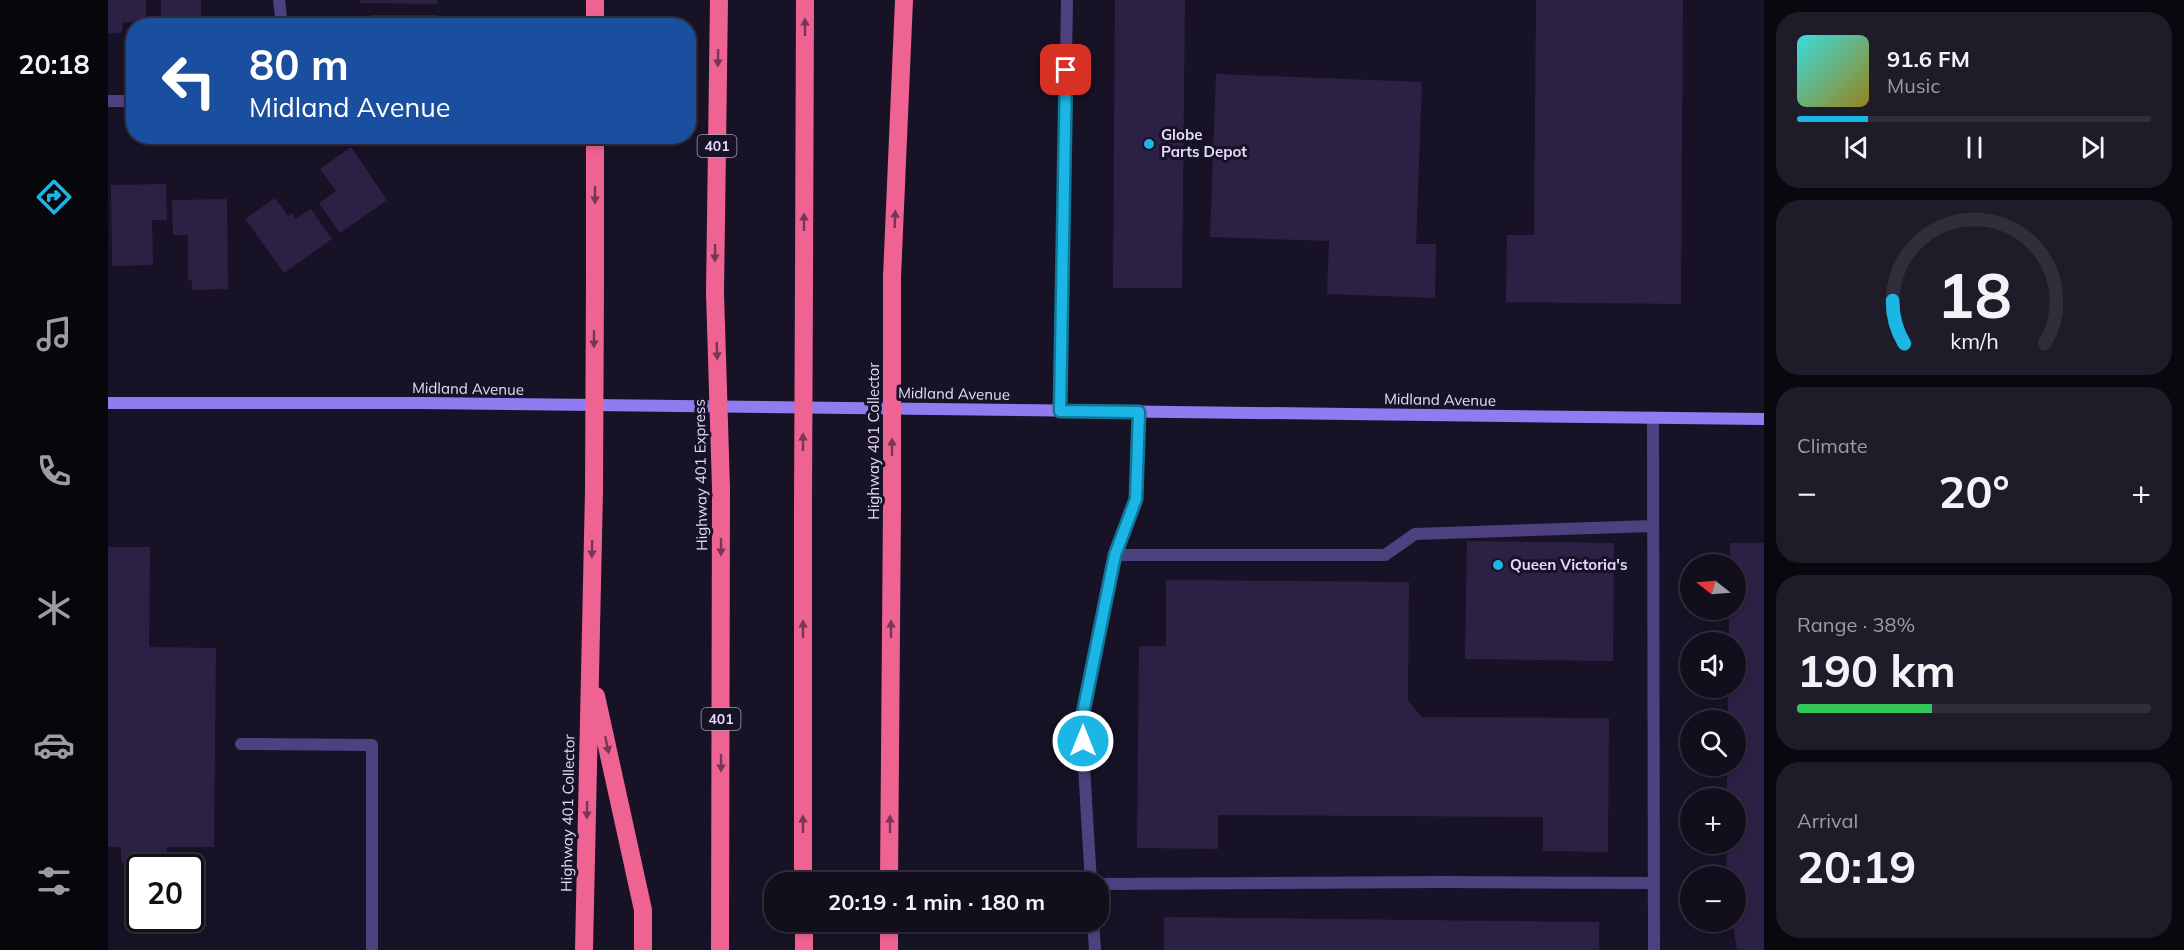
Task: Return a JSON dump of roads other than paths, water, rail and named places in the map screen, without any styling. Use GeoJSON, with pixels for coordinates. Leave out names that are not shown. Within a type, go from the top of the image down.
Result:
{"type":"FeatureCollection","features":[{"type":"Feature","properties":{"kind":"highway"},"geometry":{"type":"LineString","coordinates":[[595,0],[595,18]]}},
{"type":"Feature","properties":{"kind":"highway","name":"Highway 401 Express"},"geometry":{"type":"LineString","coordinates":[[719,0],[715,293],[721,488],[720,950]]}},
{"type":"Feature","properties":{"kind":"highway"},"geometry":{"type":"LineString","coordinates":[[803,872],[805,0]]}},
{"type":"Feature","properties":{"kind":"highway","name":"Highway 401 Collector"},"geometry":{"type":"LineString","coordinates":[[889,872],[892,277],[902,5]]}},
{"type":"Feature","properties":{"kind":"highway","name":"Highway 401 Collector"},"geometry":{"type":"LineString","coordinates":[[584,950],[594,491],[595,144]]}},
{"type":"Feature","properties":{"kind":"highway"},"geometry":{"type":"LineString","coordinates":[[590,668],[643,910],[643,950]]}},
{"type":"Feature","properties":{"kind":"highway"},"geometry":{"type":"LineString","coordinates":[[804,932],[804,950]]}},
{"type":"Feature","properties":{"kind":"highway"},"geometry":{"type":"LineString","coordinates":[[889,932],[889,950]]}},
{"type":"Feature","properties":{"kind":"main road","name":"Midland Avenue"},"geometry":{"type":"LineString","coordinates":[[108,403],[422,403],[1764,419]]}},
{"type":"Feature","properties":{"kind":"street"},"geometry":{"type":"LineString","coordinates":[[279,0],[281,18]]}},
{"type":"Feature","properties":{"kind":"street"},"geometry":{"type":"LineString","coordinates":[[1060,411],[1067,0]]}},
{"type":"Feature","properties":{"kind":"street"},"geometry":{"type":"LineString","coordinates":[[108,101],[126,101]]}},
{"type":"Feature","properties":{"kind":"street"},"geometry":{"type":"LineString","coordinates":[[1090,872],[1082,718],[1115,555],[1136,499],[1139,412]]}},
{"type":"Feature","properties":{"kind":"street"},"geometry":{"type":"LineString","coordinates":[[1653,418],[1654,950]]}},
{"type":"Feature","properties":{"kind":"street"},"geometry":{"type":"LineString","coordinates":[[1115,555],[1385,555],[1414,534],[1653,526]]}},
{"type":"Feature","properties":{"kind":"street"},"geometry":{"type":"LineString","coordinates":[[241,744],[372,745],[372,950]]}},
{"type":"Feature","properties":{"kind":"street"},"geometry":{"type":"LineString","coordinates":[[1109,884],[1654,883]]}},
{"type":"Feature","properties":{"kind":"street"},"geometry":{"type":"LineString","coordinates":[[1094,932],[1095,950]]}},
{"type":"Feature","properties":{"kind":"place","name":"Globe Parts Depot"},"geometry":{"type":"Point","coordinates":[1149,144]}},
{"type":"Feature","properties":{"kind":"place","name":"Queen Victoria's"},"geometry":{"type":"Point","coordinates":[1498,565]}}]}
